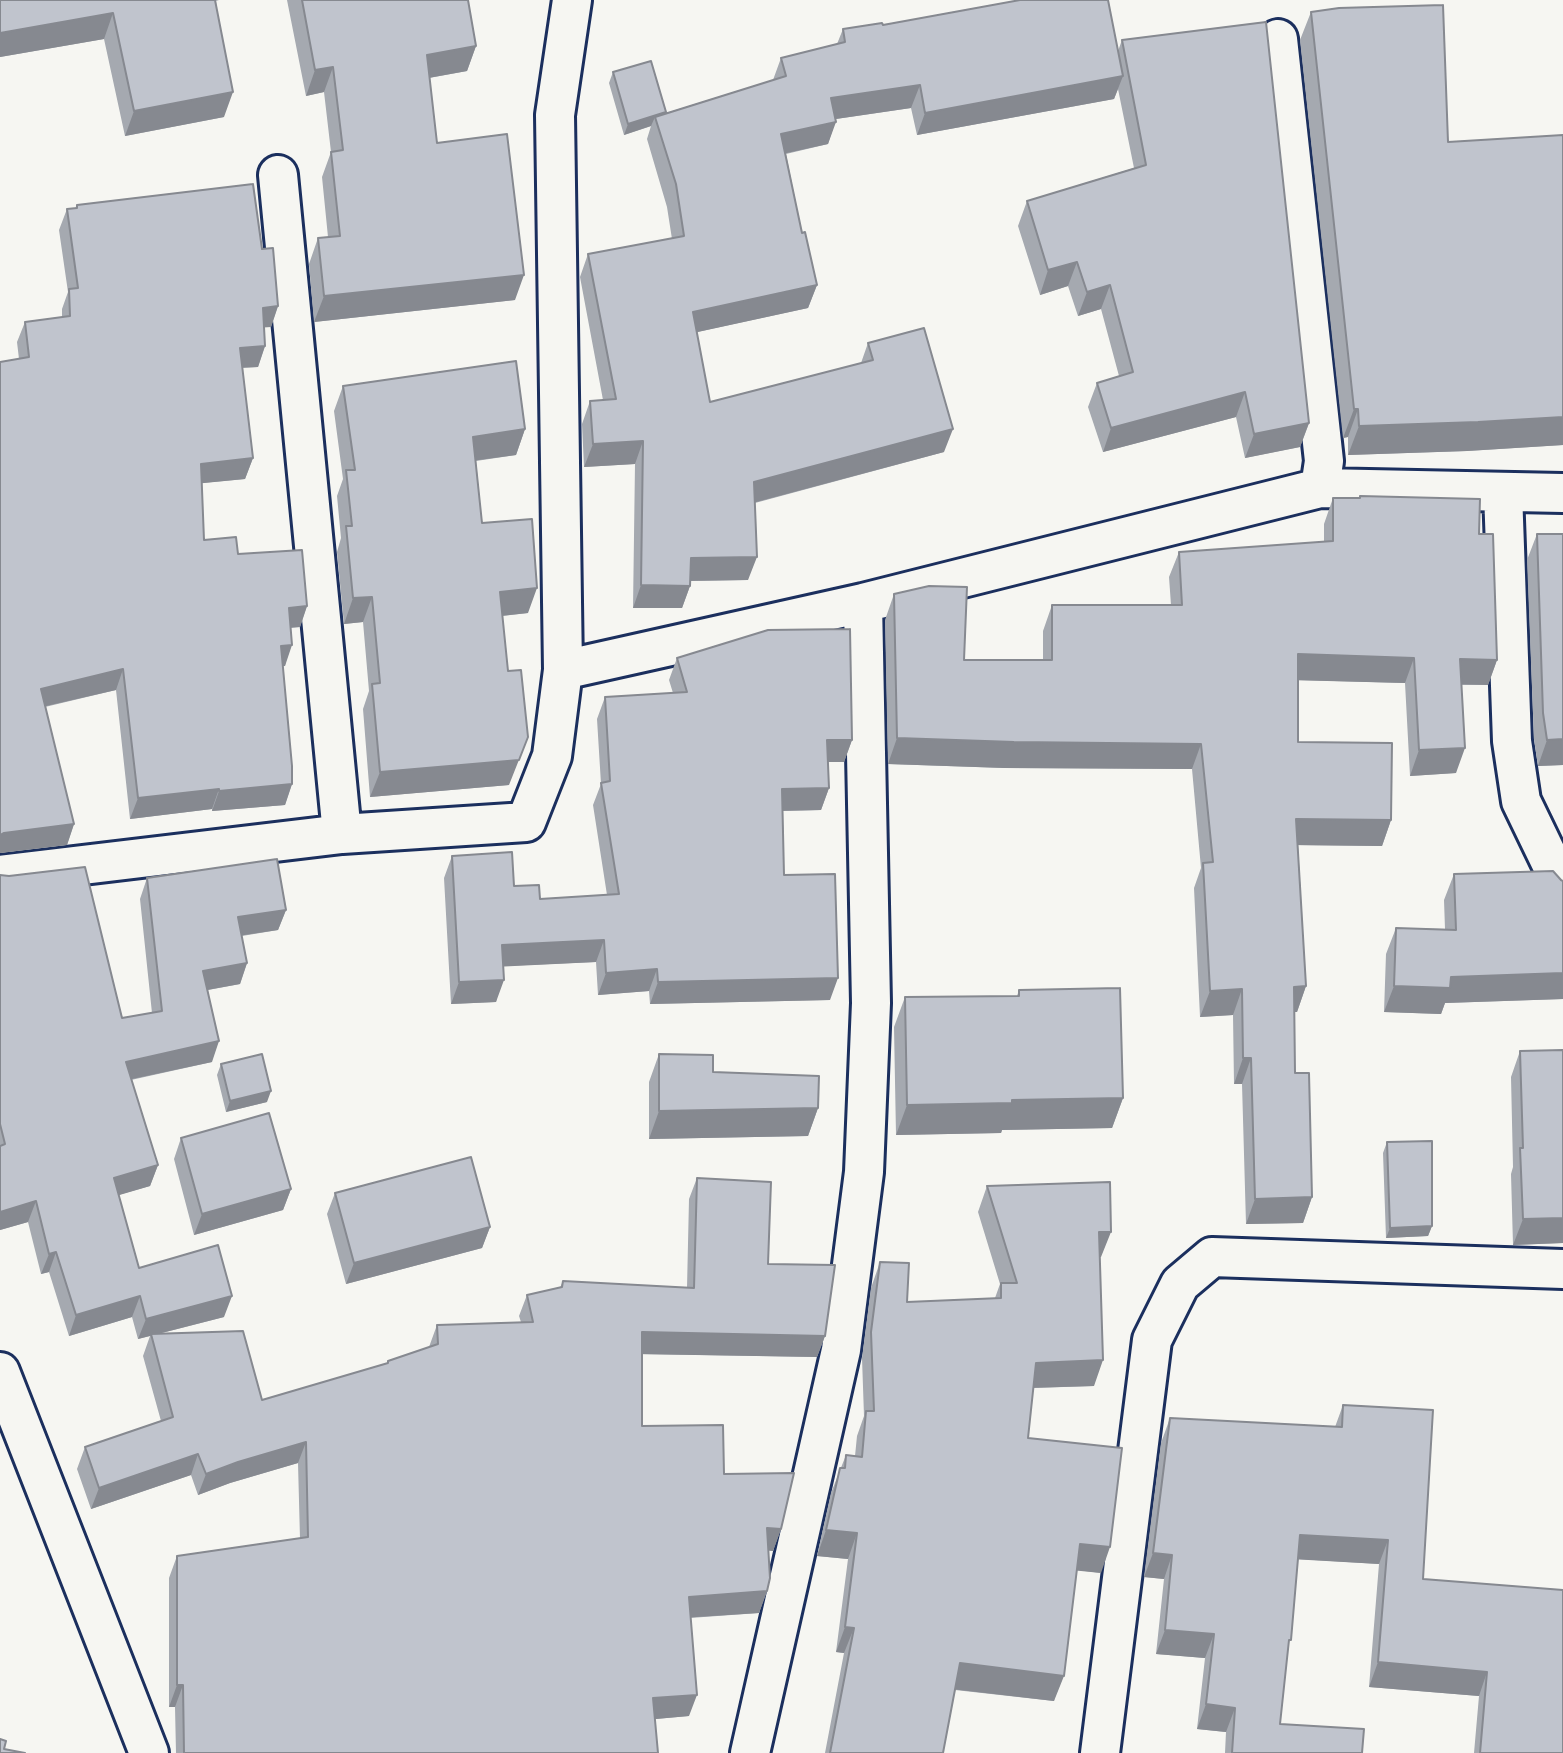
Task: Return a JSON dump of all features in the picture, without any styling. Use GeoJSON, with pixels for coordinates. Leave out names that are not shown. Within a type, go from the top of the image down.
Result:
{"type":"FeatureCollection","features":[{"type":"Feature","properties":{"kind":"street"},"geometry":{"type":"LineString","coordinates":[[0,875],[342,834],[526,822],[552,756],[563,670],[555,115],[572,0]]}},
{"type":"Feature","properties":{"kind":"street"},"geometry":{"type":"LineString","coordinates":[[1278,39],[1324,461],[1320,488]]}},
{"type":"Feature","properties":{"kind":"street"},"geometry":{"type":"LineString","coordinates":[[278,175],[342,834]]}},
{"type":"Feature","properties":{"kind":"street"},"geometry":{"type":"LineString","coordinates":[[563,670],[863,603],[1320,488],[1563,493]]}},
{"type":"Feature","properties":{"kind":"street"},"geometry":{"type":"LineString","coordinates":[[1503,492],[1512,741],[1521,801],[1563,888]]}},
{"type":"Feature","properties":{"kind":"street"},"geometry":{"type":"LineString","coordinates":[[750,1753],[841,1350],[864,1172],[871,1003],[863,603]]}},
{"type":"Feature","properties":{"kind":"street"},"geometry":{"type":"LineString","coordinates":[[1100,1753],[1152,1340],[1180,1284],[1212,1257],[1563,1269]]}},
{"type":"Feature","properties":{"kind":"street"},"geometry":{"type":"LineString","coordinates":[[0,1372],[149,1753]]}},
{"type":"Feature","properties":{"kind":"building"},"geometry":{"type":"Polygon","coordinates":[[[0,0],[215,0],[233,92],[134,111],[113,13],[0,33],[0,0]]]}},
{"type":"Feature","properties":{"kind":"building"},"geometry":{"type":"Polygon","coordinates":[[[302,0],[468,0],[476,46],[427,55],[437,143],[507,134],[524,275],[324,296],[318,238],[340,236],[331,152],[343,150],[333,67],[315,70],[302,0]]]}},
{"type":"Feature","properties":{"kind":"building"},"geometry":{"type":"Polygon","coordinates":[[[1020,0],[1108,0],[1123,76],[925,113],[920,85],[831,98],[836,122],[781,134],[802,233],[805,232],[817,285],[693,312],[710,402],[873,360],[868,343],[924,328],[953,429],[754,482],[757,557],[691,558],[690,586],[641,585],[643,441],[593,444],[590,401],[616,399],[588,254],[684,236],[676,184],[655,117],[786,76],[781,58],[845,42],[843,29],[883,25],[1020,0]]]}},
{"type":"Feature","properties":{"kind":"building"},"geometry":{"type":"Polygon","coordinates":[[[1443,5],[1448,142],[1563,135],[1563,417],[1359,426],[1358,409],[1354,409],[1311,12],[1339,8],[1443,5]]]}},
{"type":"Feature","properties":{"kind":"building"},"geometry":{"type":"Polygon","coordinates":[[[1266,22],[1309,423],[1254,434],[1245,392],[1111,428],[1097,383],[1133,372],[1110,285],[1087,292],[1077,262],[1048,270],[1027,201],[1146,165],[1122,40],[1266,22]]]}},
{"type":"Feature","properties":{"kind":"building"},"geometry":{"type":"Polygon","coordinates":[[[651,61],[666,112],[628,124],[613,72],[651,61]]]}},
{"type":"Feature","properties":{"kind":"building"},"geometry":{"type":"Polygon","coordinates":[[[253,184],[262,249],[273,248],[278,306],[263,308],[265,346],[240,348],[253,458],[201,464],[204,540],[236,537],[238,554],[302,550],[307,606],[289,608],[292,645],[281,646],[292,784],[138,798],[123,669],[41,689],[74,824],[0,835],[0,362],[29,357],[25,322],[70,316],[69,289],[78,288],[67,209],[77,208],[77,205],[253,184]]]}},
{"type":"Feature","properties":{"kind":"building"},"geometry":{"type":"Polygon","coordinates":[[[516,361],[525,429],[473,437],[482,523],[532,519],[537,588],[500,592],[508,671],[521,670],[528,737],[519,760],[380,772],[372,684],[380,683],[372,597],[353,598],[346,526],[352,526],[346,470],[355,470],[343,386],[516,361]]]}},
{"type":"Feature","properties":{"kind":"building"},"geometry":{"type":"Polygon","coordinates":[[[1360,496],[1480,499],[1479,534],[1493,534],[1497,660],[1460,659],[1465,748],[1419,750],[1414,658],[1298,654],[1298,742],[1392,743],[1391,820],[1296,819],[1306,986],[1294,987],[1295,1073],[1309,1073],[1312,1197],[1255,1199],[1251,1058],[1243,1058],[1242,989],[1210,991],[1203,863],[1213,862],[1201,744],[897,738],[894,594],[929,586],[967,587],[964,660],[1052,660],[1052,605],[1182,605],[1179,552],[1333,541],[1333,498],[1360,496]]]}},
{"type":"Feature","properties":{"kind":"building"},"geometry":{"type":"Polygon","coordinates":[[[1537,534],[1563,534],[1563,739],[1547,740],[1543,713],[1537,534]]]}},
{"type":"Feature","properties":{"kind":"building"},"geometry":{"type":"Polygon","coordinates":[[[850,629],[852,740],[827,740],[829,788],[782,789],[784,875],[835,874],[838,978],[658,982],[657,969],[606,973],[604,940],[502,945],[504,980],[459,982],[452,856],[512,852],[514,886],[539,885],[540,899],[619,894],[601,783],[610,781],[605,697],[687,692],[677,658],[768,630],[850,629]]]}},
{"type":"Feature","properties":{"kind":"building"},"geometry":{"type":"Polygon","coordinates":[[[277,859],[286,910],[238,917],[247,963],[203,971],[219,1041],[126,1062],[158,1165],[114,1178],[139,1268],[218,1245],[232,1296],[146,1319],[140,1296],[76,1315],[56,1252],[49,1254],[36,1201],[0,1212],[0,1146],[5,1144],[0,1124],[0,875],[85,867],[122,1018],[162,1011],[147,878],[277,859]]]}},
{"type":"Feature","properties":{"kind":"building"},"geometry":{"type":"Polygon","coordinates":[[[1553,871],[1563,881],[1563,973],[1451,977],[1450,988],[1394,986],[1396,928],[1456,930],[1454,874],[1553,871]]]}},
{"type":"Feature","properties":{"kind":"building"},"geometry":{"type":"Polygon","coordinates":[[[1120,988],[1123,1098],[907,1105],[905,997],[1019,996],[1019,990],[1120,988]]]}},
{"type":"Feature","properties":{"kind":"building"},"geometry":{"type":"Polygon","coordinates":[[[1563,1050],[1563,1218],[1523,1219],[1520,1051],[1563,1050]]]}},
{"type":"Feature","properties":{"kind":"building"},"geometry":{"type":"Polygon","coordinates":[[[262,1054],[271,1091],[230,1101],[221,1064],[262,1054]]]}},
{"type":"Feature","properties":{"kind":"building"},"geometry":{"type":"Polygon","coordinates":[[[659,1054],[713,1055],[713,1072],[819,1076],[818,1108],[659,1111],[659,1054]]]}},
{"type":"Feature","properties":{"kind":"building"},"geometry":{"type":"Polygon","coordinates":[[[269,1113],[291,1189],[202,1214],[181,1138],[269,1113]]]}},
{"type":"Feature","properties":{"kind":"building"},"geometry":{"type":"Polygon","coordinates":[[[1432,1141],[1432,1226],[1390,1228],[1387,1142],[1432,1141]]]}},
{"type":"Feature","properties":{"kind":"building"},"geometry":{"type":"Polygon","coordinates":[[[471,1157],[490,1227],[354,1263],[335,1193],[471,1157]]]}},
{"type":"Feature","properties":{"kind":"building"},"geometry":{"type":"Polygon","coordinates":[[[697,1178],[771,1182],[768,1264],[835,1265],[825,1336],[642,1332],[642,1426],[723,1425],[724,1474],[794,1473],[781,1529],[767,1528],[770,1578],[767,1591],[689,1597],[697,1695],[653,1698],[658,1753],[184,1753],[183,1685],[177,1685],[177,1556],[308,1537],[306,1442],[206,1474],[198,1454],[99,1488],[85,1447],[173,1417],[151,1334],[243,1331],[262,1400],[388,1363],[438,1344],[437,1325],[533,1322],[527,1295],[562,1287],[563,1281],[694,1288],[697,1178]]]}},
{"type":"Feature","properties":{"kind":"building"},"geometry":{"type":"Polygon","coordinates":[[[1110,1182],[1111,1232],[1099,1232],[1103,1360],[1036,1363],[1028,1438],[1122,1448],[1110,1547],[1080,1544],[1064,1676],[960,1663],[943,1753],[830,1753],[854,1628],[845,1627],[857,1533],[826,1530],[840,1468],[845,1468],[846,1455],[862,1457],[866,1411],[874,1411],[871,1332],[880,1262],[909,1263],[907,1302],[1001,1298],[1001,1283],[1017,1283],[987,1186],[1110,1182]]]}},
{"type":"Feature","properties":{"kind":"building"},"geometry":{"type":"Polygon","coordinates":[[[1343,1405],[1433,1410],[1423,1579],[1563,1590],[1563,1753],[1480,1753],[1487,1672],[1378,1662],[1388,1540],[1300,1535],[1280,1724],[1364,1729],[1362,1753],[1232,1753],[1235,1708],[1206,1704],[1214,1634],[1165,1630],[1172,1555],[1153,1553],[1170,1418],[1342,1427],[1343,1405]]]}},
{"type":"Feature","properties":{"kind":"building"},"geometry":{"type":"Polygon","coordinates":[[[0,1739],[6,1741],[4,1749],[25,1753],[0,1753],[0,1739]]]}}]}
